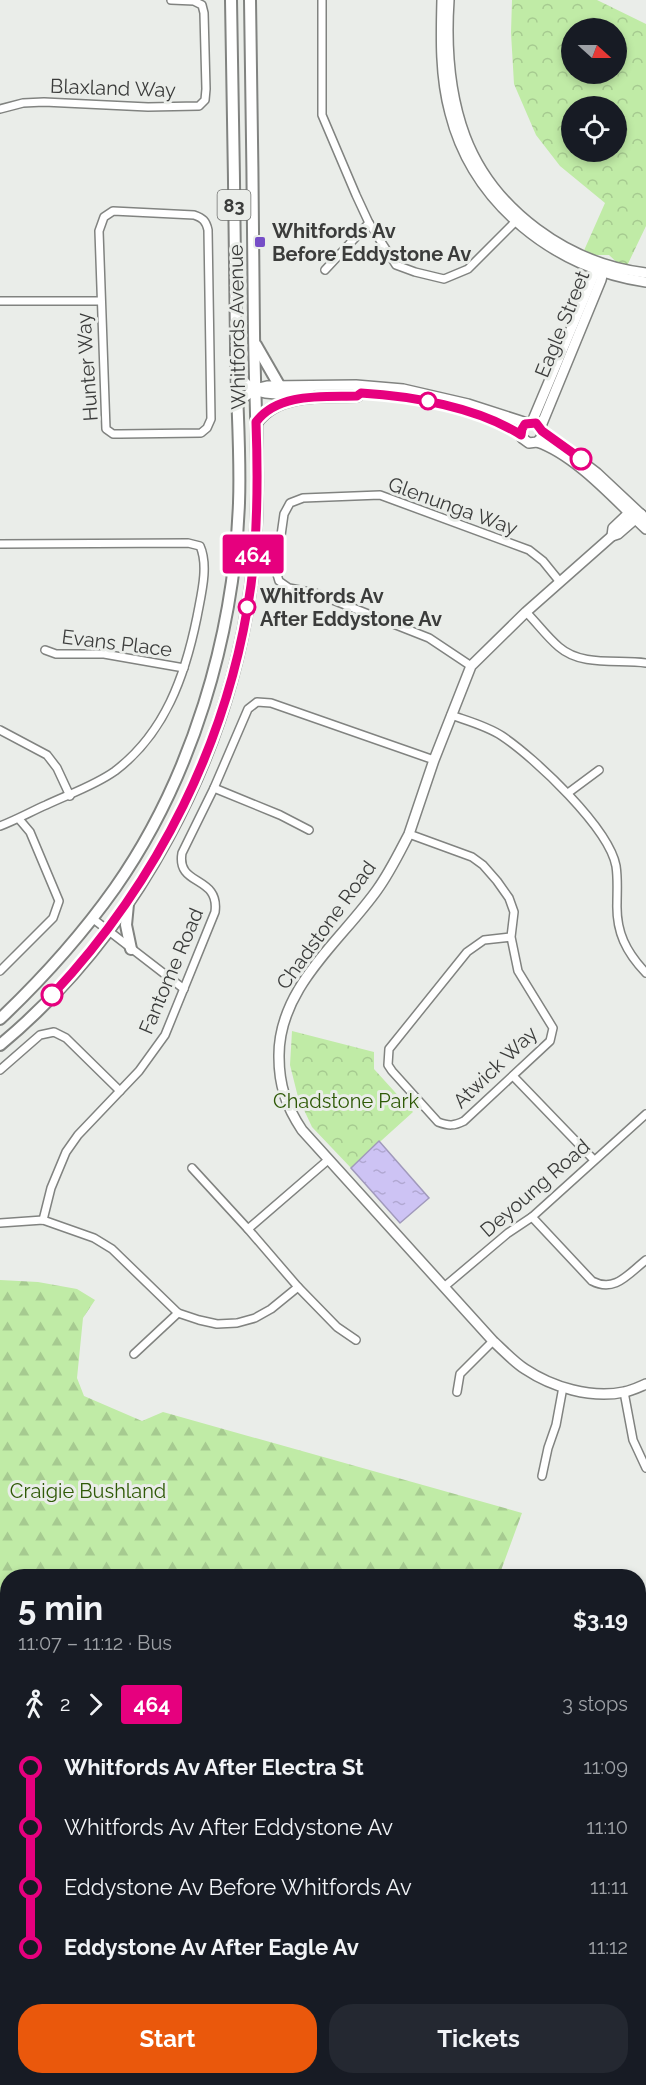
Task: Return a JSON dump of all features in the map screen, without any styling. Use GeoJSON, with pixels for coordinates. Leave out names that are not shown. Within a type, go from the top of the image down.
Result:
{"type":"FeatureCollection","features":[{"type":"Feature","properties":{"kind":"main road","name":"Whitfords Avenue"},"geometry":{"type":"LineString","coordinates":[[0,1019],[54,966],[92,918],[134,856],[168,795],[188,750],[213,675],[227,612],[239,505],[231,0]]}},
{"type":"Feature","properties":{"kind":"main road","name":"Whitfords Avenue"},"geometry":{"type":"LineString","coordinates":[[0,1045],[39,1010],[87,956],[129,900],[162,847],[183,808],[206,754],[226,699],[239,646],[251,585],[255,535],[256,422],[250,0]]}},
{"type":"Feature","properties":{"kind":"main road"},"geometry":{"type":"LineString","coordinates":[[254,342],[279,385]]}},
{"type":"Feature","properties":{"kind":"main road"},"geometry":{"type":"LineString","coordinates":[[256,422],[264,412],[285,402],[298,399],[357,396],[361,393]]}},
{"type":"Feature","properties":{"kind":"main road"},"geometry":{"type":"LineString","coordinates":[[129,900],[126,925],[131,949]]}},
{"type":"Feature","properties":{"kind":"street","name":"Blaxland Way"},"geometry":{"type":"LineString","coordinates":[[0,109],[23,103],[44,102],[148,107],[199,106],[205,100],[206,89],[202,5],[194,1],[171,0]]}},
{"type":"Feature","properties":{"kind":"street"},"geometry":{"type":"LineString","coordinates":[[322,0],[322,115],[369,223],[396,265],[444,279],[468,269],[518,219]]}},
{"type":"Feature","properties":{"kind":"street"},"geometry":{"type":"LineString","coordinates":[[442,0],[442,66],[451,116],[460,143],[477,175],[504,210],[518,219],[601,268],[646,282]]}},
{"type":"Feature","properties":{"kind":"street"},"geometry":{"type":"LineString","coordinates":[[449,0],[449,58],[452,86],[462,127],[478,161],[518,219]]}},
{"type":"Feature","properties":{"kind":"street","name":"Hunter Way"},"geometry":{"type":"LineString","coordinates":[[113,211],[194,215],[206,222],[211,411],[207,428],[201,433],[113,434],[106,429],[100,301],[99,231],[104,217],[113,211]]}},
{"type":"Feature","properties":{"kind":"street"},"geometry":{"type":"LineString","coordinates":[[325,270],[369,223]]}},
{"type":"Feature","properties":{"kind":"street"},"geometry":{"type":"LineString","coordinates":[[601,268],[646,273]]}},
{"type":"Feature","properties":{"kind":"street","name":"Eagle Street"},"geometry":{"type":"LineString","coordinates":[[536,426],[601,268]]}},
{"type":"Feature","properties":{"kind":"street"},"geometry":{"type":"LineString","coordinates":[[0,301],[100,301]]}},
{"type":"Feature","properties":{"kind":"street"},"geometry":{"type":"LineString","coordinates":[[236,364],[239,375],[246,385],[268,394],[361,393],[401,396],[437,403],[496,422],[521,435],[527,443],[537,442],[552,447],[637,515]]}},
{"type":"Feature","properties":{"kind":"street"},"geometry":{"type":"LineString","coordinates":[[238,402],[255,390],[279,385],[356,385],[403,389],[468,404],[536,426],[581,459],[637,515],[646,529]]}},
{"type":"Feature","properties":{"kind":"street"},"geometry":{"type":"LineString","coordinates":[[521,435],[522,429],[536,426]]}},
{"type":"Feature","properties":{"kind":"street"},"geometry":{"type":"LineString","coordinates":[[536,426],[542,438],[537,442]]}},
{"type":"Feature","properties":{"kind":"street","name":"Glenunga Way"},"geometry":{"type":"LineString","coordinates":[[471,666],[429,638],[315,593],[289,588],[279,581],[276,570],[284,514],[290,503],[303,498],[380,495],[529,550],[543,561],[560,582]]}},
{"type":"Feature","properties":{"kind":"street","name":"Chadstone Road"},"geometry":{"type":"LineString","coordinates":[[637,515],[613,528],[612,536],[526,612],[471,666],[434,760],[409,834],[394,863],[376,891],[295,994],[282,1025],[279,1041],[279,1076],[290,1111],[302,1130],[493,1341],[524,1368],[543,1380],[563,1388],[594,1393],[624,1392],[646,1384]]}},
{"type":"Feature","properties":{"kind":"street"},"geometry":{"type":"LineString","coordinates":[[0,544],[188,543],[200,546],[204,555],[200,597],[184,668],[171,704],[144,743],[115,771],[70,796],[46,804],[19,819],[0,826]]}},
{"type":"Feature","properties":{"kind":"street"},"geometry":{"type":"LineString","coordinates":[[526,612],[559,647],[568,653],[590,660],[646,663]]}},
{"type":"Feature","properties":{"kind":"street","name":"Evans Place"},"geometry":{"type":"LineString","coordinates":[[45,650],[56,654],[104,654],[184,668]]}},
{"type":"Feature","properties":{"kind":"street","name":"Fantome Road"},"geometry":{"type":"LineString","coordinates":[[43,1220],[51,1188],[66,1152],[78,1135],[139,1071],[165,1035],[215,912],[217,902],[210,889],[185,872],[180,860],[248,709],[263,701],[434,760]]}},
{"type":"Feature","properties":{"kind":"street"},"geometry":{"type":"LineString","coordinates":[[451,715],[486,727],[501,736],[544,771],[568,794],[590,821],[616,864],[618,927],[624,945],[646,973]]}},
{"type":"Feature","properties":{"kind":"street"},"geometry":{"type":"LineString","coordinates":[[0,730],[47,755],[57,768],[70,796]]}},
{"type":"Feature","properties":{"kind":"street"},"geometry":{"type":"LineString","coordinates":[[568,794],[599,770]]}},
{"type":"Feature","properties":{"kind":"street"},"geometry":{"type":"LineString","coordinates":[[214,788],[280,815],[309,830]]}},
{"type":"Feature","properties":{"kind":"street"},"geometry":{"type":"LineString","coordinates":[[0,971],[53,918],[58,901],[30,832],[19,819]]}},
{"type":"Feature","properties":{"kind":"street","name":"Atwick Way"},"geometry":{"type":"LineString","coordinates":[[409,834],[472,857],[483,865],[509,898],[514,912],[511,937],[518,971],[553,1028],[550,1041],[513,1076],[464,1121],[456,1126],[448,1126],[438,1122],[388,1065],[389,1049],[467,952],[484,940],[511,937]]}},
{"type":"Feature","properties":{"kind":"street"},"geometry":{"type":"LineString","coordinates":[[92,918],[184,989]]}},
{"type":"Feature","properties":{"kind":"street"},"geometry":{"type":"LineString","coordinates":[[0,1070],[40,1035],[54,1032],[66,1038],[120,1091]]}},
{"type":"Feature","properties":{"kind":"street"},"geometry":{"type":"LineString","coordinates":[[513,1076],[594,1160]]}},
{"type":"Feature","properties":{"kind":"street","name":"Deyoung Road"},"geometry":{"type":"LineString","coordinates":[[444,1287],[508,1233],[532,1217],[646,1114]]}},
{"type":"Feature","properties":{"kind":"street"},"geometry":{"type":"LineString","coordinates":[[248,1230],[328,1160]]}},
{"type":"Feature","properties":{"kind":"street"},"geometry":{"type":"LineString","coordinates":[[192,1168],[298,1287],[337,1327],[356,1340]]}},
{"type":"Feature","properties":{"kind":"street"},"geometry":{"type":"LineString","coordinates":[[532,1217],[592,1281],[599,1284],[607,1286],[615,1284],[646,1260]]}},
{"type":"Feature","properties":{"kind":"street"},"geometry":{"type":"LineString","coordinates":[[0,1223],[43,1220],[79,1231],[112,1249],[178,1313],[217,1324],[237,1323],[255,1318],[271,1310],[298,1287]]}},
{"type":"Feature","properties":{"kind":"street"},"geometry":{"type":"LineString","coordinates":[[135,1354],[178,1313]]}},
{"type":"Feature","properties":{"kind":"street"},"geometry":{"type":"LineString","coordinates":[[457,1392],[460,1374],[493,1341]]}},
{"type":"Feature","properties":{"kind":"street"},"geometry":{"type":"LineString","coordinates":[[542,1476],[563,1388]]}},
{"type":"Feature","properties":{"kind":"street"},"geometry":{"type":"LineString","coordinates":[[624,1392],[633,1440],[646,1468]]}},
{"type":"Feature","properties":{"kind":"green space"},"geometry":{"type":"Polygon","coordinates":[[[512,0],[597,0],[646,24],[646,226],[625,270],[609,255],[582,255],[605,203],[560,166],[536,135],[514,84],[512,0]]]}},
{"type":"Feature","properties":{"kind":"green space","name":"Chadstone Park"},"geometry":{"type":"Polygon","coordinates":[[[292,1031],[374,1052],[374,1069],[413,1112],[351,1168],[312,1127],[298,1097],[290,1065],[292,1031]]]}},
{"type":"Feature","properties":{"kind":"green space","name":"Craigie Bushland"},"geometry":{"type":"Polygon","coordinates":[[[0,1280],[38,1282],[77,1289],[95,1300],[83,1318],[77,1378],[84,1396],[142,1421],[163,1412],[522,1513],[502,1569],[0,1569],[0,1280]]]}},
{"type":"Feature","properties":{"kind":"water"},"geometry":{"type":"Polygon","coordinates":[[[379,1141],[429,1198],[400,1223],[351,1168],[379,1141]]]}},
{"type":"Feature","properties":{"kind":"bus line","name":"464"},"geometry":{"type":"LineString","coordinates":[[52,995],[107,931],[151,866],[183,808],[206,754],[226,699],[251,585],[255,535],[256,422],[264,412],[285,402],[298,399],[357,396],[361,393],[401,396],[437,403],[507,427],[521,435],[525,424],[536,423],[541,426],[542,431],[581,459]]}},
{"type":"Feature","properties":{"kind":"place","name":"Whitfords Av Before Eddystone Av"},"geometry":{"type":"Point","coordinates":[260,242]}},
{"type":"Feature","properties":{"kind":"place","name":"Whitfords Av After Eddystone Av"},"geometry":{"type":"Point","coordinates":[247,607]}}]}
